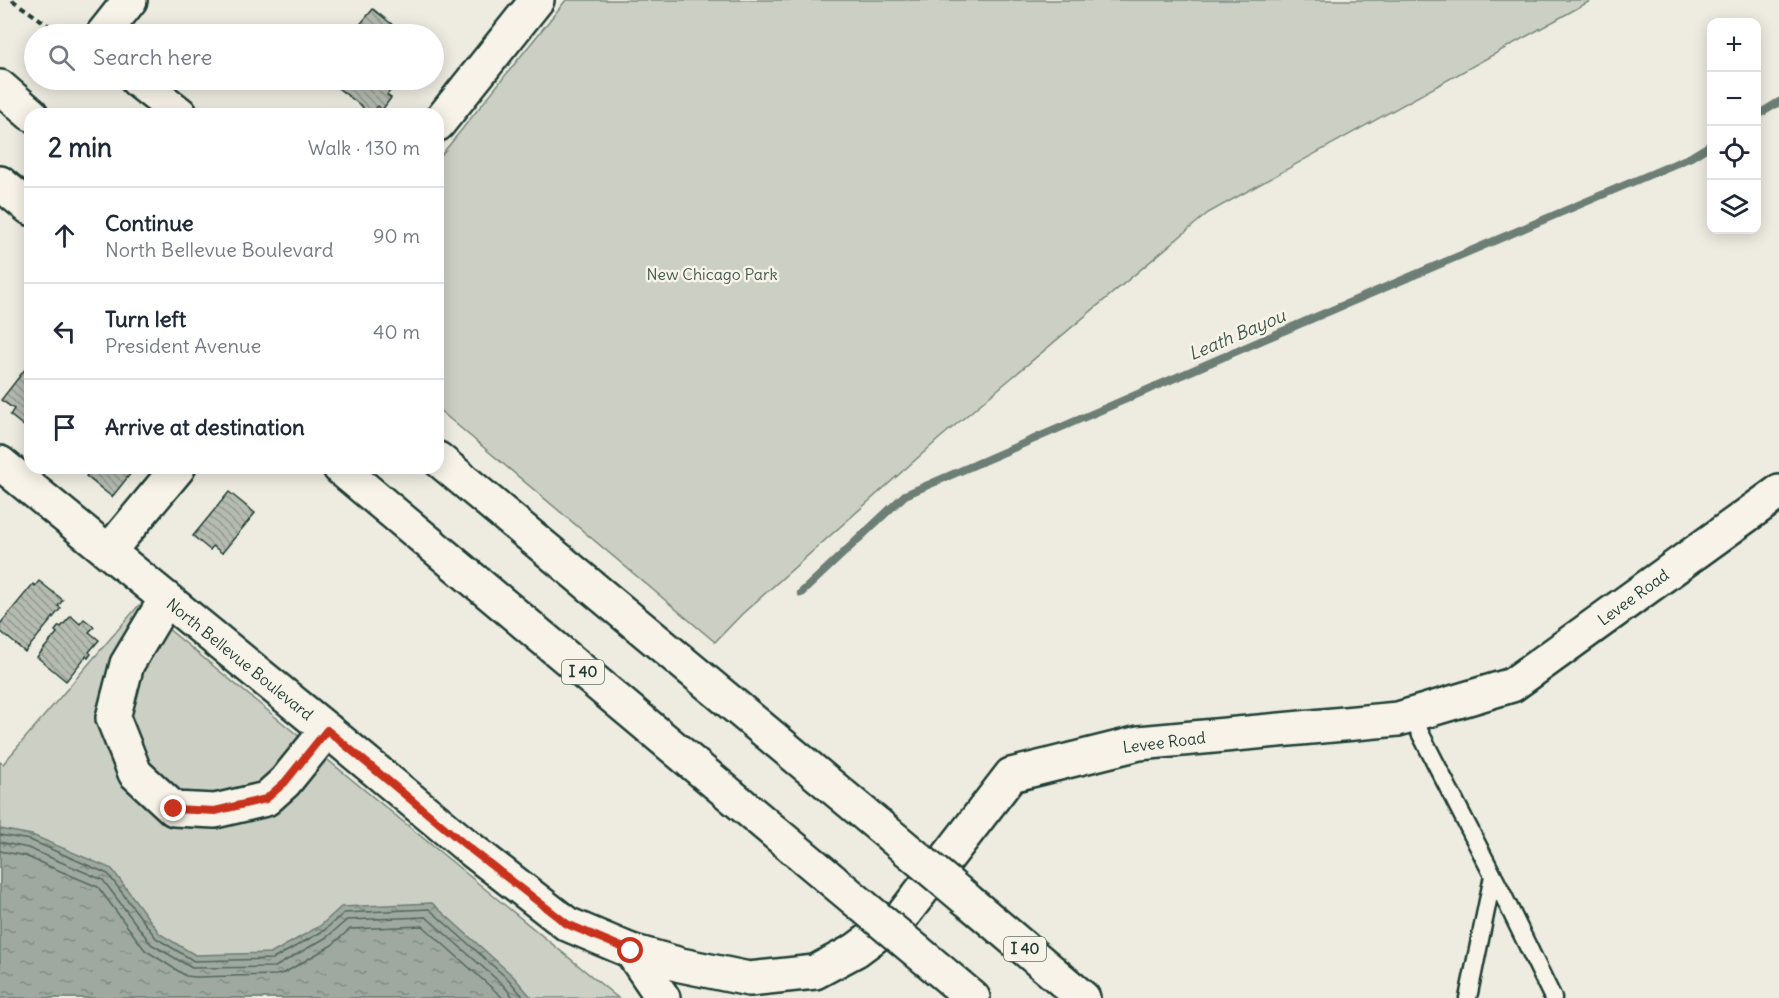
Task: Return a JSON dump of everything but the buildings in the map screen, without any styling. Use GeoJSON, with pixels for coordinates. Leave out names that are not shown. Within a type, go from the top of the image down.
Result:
{"type":"FeatureCollection","features":[{"type":"Feature","properties":{"kind":"main road"},"geometry":{"type":"LineString","coordinates":[[111,24],[130,0]]}},
{"type":"Feature","properties":{"kind":"main road"},"geometry":{"type":"LineString","coordinates":[[444,116],[537,0]]}},
{"type":"Feature","properties":{"kind":"main road"},"geometry":{"type":"LineString","coordinates":[[0,87],[24,108]]}},
{"type":"Feature","properties":{"kind":"main road"},"geometry":{"type":"LineString","coordinates":[[150,90],[172,108]]}},
{"type":"Feature","properties":{"kind":"main road"},"geometry":{"type":"LineString","coordinates":[[0,183],[24,203]]}},
{"type":"Feature","properties":{"kind":"main road","name":"North Bellevue Boulevard"},"geometry":{"type":"LineString","coordinates":[[0,463],[468,847],[567,924],[631,951]]}},
{"type":"Feature","properties":{"kind":"main road","name":"I 40"},"geometry":{"type":"LineString","coordinates":[[444,464],[1083,998]]}},
{"type":"Feature","properties":{"kind":"main road"},"geometry":{"type":"LineString","coordinates":[[109,551],[173,474]]}},
{"type":"Feature","properties":{"kind":"main road","name":"I 40"},"geometry":{"type":"LineString","coordinates":[[347,474],[973,998]]}},
{"type":"Feature","properties":{"kind":"main road","name":"Levee Road"},"geometry":{"type":"LineString","coordinates":[[631,951],[749,979],[815,972],[856,950],[903,915],[1011,775],[1139,743],[1398,719],[1512,685],[1779,492]]}},
{"type":"Feature","properties":{"kind":"main road"},"geometry":{"type":"LineString","coordinates":[[166,599],[127,664],[113,718],[135,773],[174,809],[215,811],[266,799],[285,782],[327,730]]}},
{"type":"Feature","properties":{"kind":"main road"},"geometry":{"type":"LineString","coordinates":[[631,951],[663,998]]}},
{"type":"Feature","properties":{"kind":"lane"},"geometry":{"type":"LineString","coordinates":[[1411,716],[1553,998]]}},
{"type":"Feature","properties":{"kind":"lane"},"geometry":{"type":"LineString","coordinates":[[1468,998],[1493,876]]}},
{"type":"Feature","properties":{"kind":"path"},"geometry":{"type":"LineString","coordinates":[[12,0],[47,24]]}},
{"type":"Feature","properties":{"kind":"green space","name":"New Chicago Park"},"geometry":{"type":"Polygon","coordinates":[[[566,0],[1592,0],[1208,213],[940,438],[742,614],[715,642],[444,414],[444,152],[566,0]]]}},
{"type":"Feature","properties":{"kind":"green space"},"geometry":{"type":"Polygon","coordinates":[[[139,605],[618,998],[0,998],[0,762],[3,764],[139,605]]]}},
{"type":"Feature","properties":{"kind":"water"},"geometry":{"type":"Polygon","coordinates":[[[0,829],[32,835],[112,869],[160,934],[195,955],[272,953],[320,926],[341,907],[432,903],[513,976],[532,998],[0,998],[0,829]]]}},
{"type":"Feature","properties":{"kind":"waterway","name":"Leath Bayou"},"geometry":{"type":"LineString","coordinates":[[1761,113],[1779,102]]}},
{"type":"Feature","properties":{"kind":"waterway","name":"Leath Bayou"},"geometry":{"type":"LineString","coordinates":[[801,593],[905,495],[1691,157],[1707,147]]}},
{"type":"Feature","properties":{"kind":"route"},"geometry":{"type":"LineString","coordinates":[[174,809],[215,811],[266,799],[285,782],[327,730],[468,847],[567,924],[631,951]]}}]}
